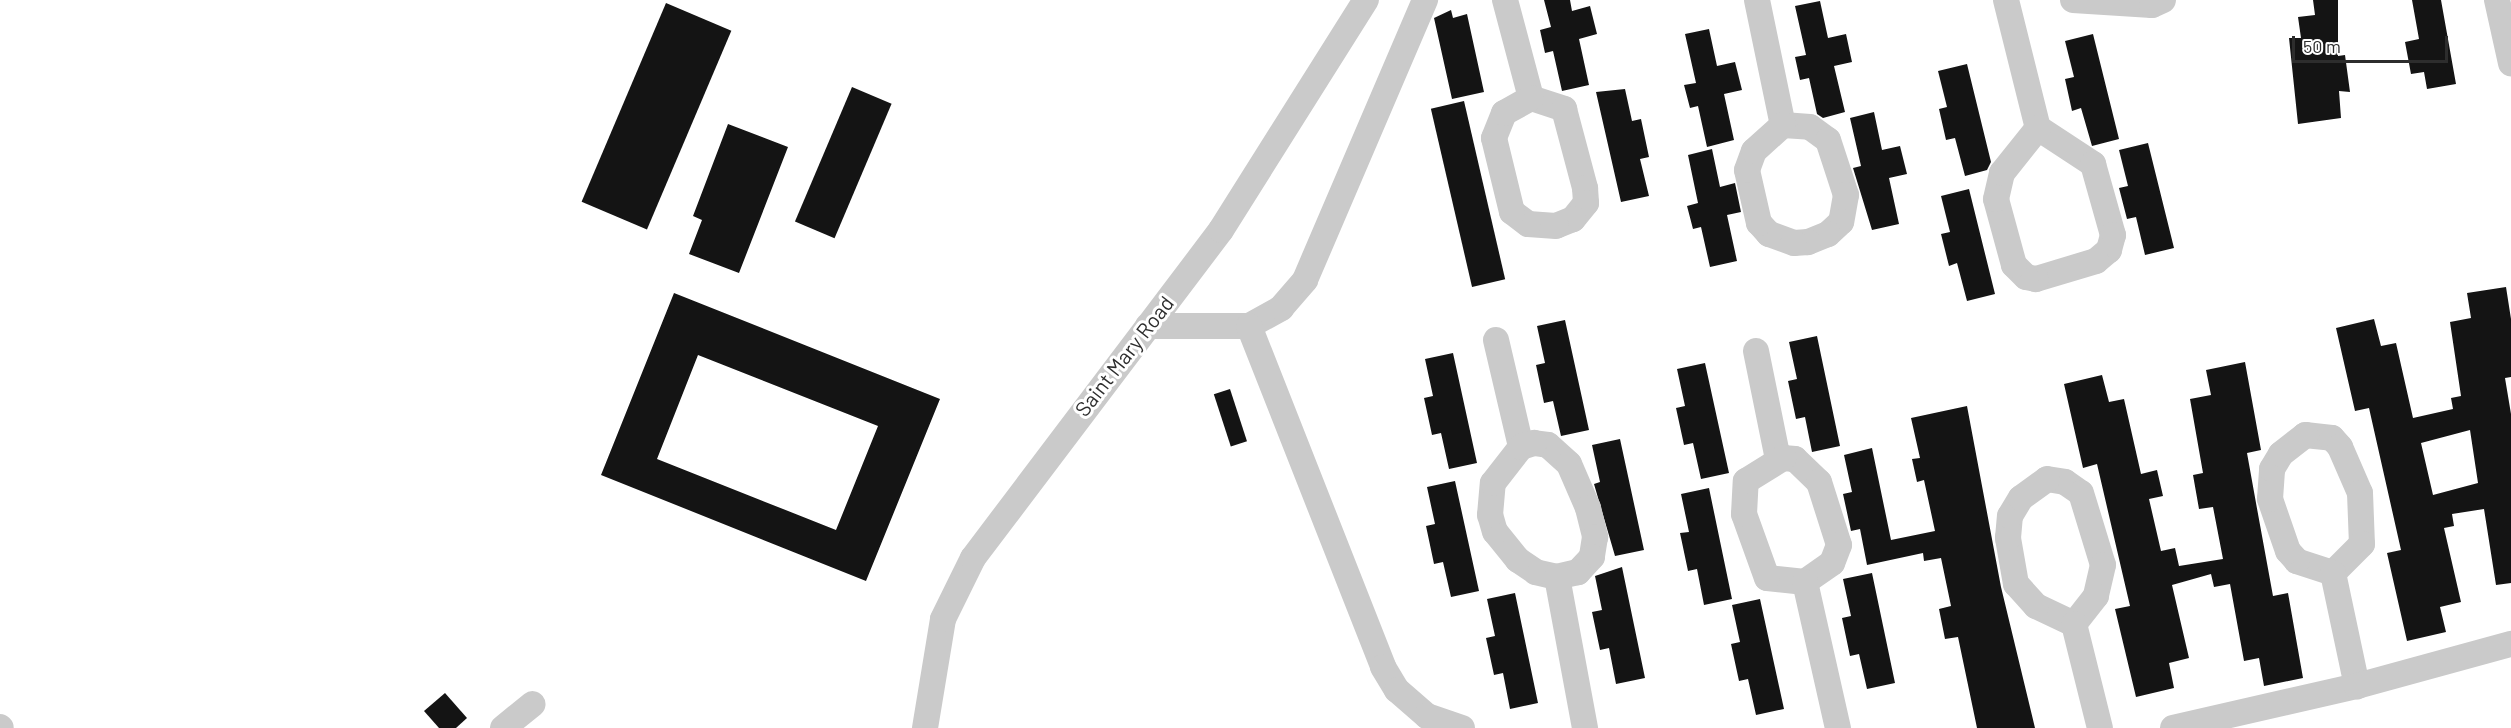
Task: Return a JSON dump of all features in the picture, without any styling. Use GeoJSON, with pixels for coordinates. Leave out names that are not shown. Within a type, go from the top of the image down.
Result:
{"type":"FeatureCollection","features":[{"type":"Feature","properties":{"kind":"street","name":"Saint Mary Road"},"geometry":{"type":"LineString","coordinates":[[925,728],[934,654],[957,586],[1007,507],[1221,230],[1366,0]]}},
{"type":"Feature","properties":{"kind":"street"},"geometry":{"type":"LineString","coordinates":[[1148,327],[1249,326],[1281,308],[1305,280],[1425,0]]}},
{"type":"Feature","properties":{"kind":"street"},"geometry":{"type":"LineString","coordinates":[[1505,0],[1531,98]]}},
{"type":"Feature","properties":{"kind":"street"},"geometry":{"type":"LineString","coordinates":[[1757,0],[1783,125]]}},
{"type":"Feature","properties":{"kind":"street"},"geometry":{"type":"LineString","coordinates":[[2006,0],[2038,128],[2093,164],[2113,235],[2109,250],[2096,261],[2036,279],[2026,277],[2014,265],[1996,199],[2002,173],[2038,128]]}},
{"type":"Feature","properties":{"kind":"street"},"geometry":{"type":"LineString","coordinates":[[2073,0],[2152,5],[2163,0]]}},
{"type":"Feature","properties":{"kind":"street"},"geometry":{"type":"LineString","coordinates":[[2497,0],[2511,63]]}},
{"type":"Feature","properties":{"kind":"street"},"geometry":{"type":"LineString","coordinates":[[1531,98],[1548,100],[1564,109],[1586,188],[1586,203],[1573,219],[1556,226],[1528,224],[1512,212],[1494,138],[1504,113],[1531,98]]}},
{"type":"Feature","properties":{"kind":"street"},"geometry":{"type":"LineString","coordinates":[[1783,125],[1810,127],[1828,140],[1846,195],[1841,222],[1828,234],[1808,242],[1794,243],[1768,234],[1759,223],[1748,170],[1754,151],[1783,125]]}},
{"type":"Feature","properties":{"kind":"street"},"geometry":{"type":"LineString","coordinates":[[1249,326],[1383,667],[1397,690],[1426,716],[1462,728]]}},
{"type":"Feature","properties":{"kind":"street"},"geometry":{"type":"LineString","coordinates":[[1496,340],[1521,447]]}},
{"type":"Feature","properties":{"kind":"street"},"geometry":{"type":"LineString","coordinates":[[1756,351],[1778,459]]}},
{"type":"Feature","properties":{"kind":"street"},"geometry":{"type":"LineString","coordinates":[[2305,435],[2332,438],[2340,447],[2360,493],[2362,544],[2332,573],[2297,561],[2288,551],[2270,499],[2272,469],[2281,454],[2305,435]]}},
{"type":"Feature","properties":{"kind":"street"},"geometry":{"type":"LineString","coordinates":[[1548,445],[1569,465],[1588,508],[1595,537],[1592,557],[1578,572],[1557,577],[1518,560],[1495,532],[1490,515],[1493,483],[1521,447],[1548,445]]}},
{"type":"Feature","properties":{"kind":"street"},"geometry":{"type":"LineString","coordinates":[[1778,459],[1795,459],[1811,471],[1825,494],[1834,525],[1838,554],[1805,582],[1767,578],[1744,514],[1746,481],[1778,459]]}},
{"type":"Feature","properties":{"kind":"street"},"geometry":{"type":"LineString","coordinates":[[2047,479],[2065,482],[2081,492],[2103,565],[2096,596],[2074,624],[2036,606],[2016,584],[2008,538],[2010,516],[2021,498],[2047,479]]}},
{"type":"Feature","properties":{"kind":"street"},"geometry":{"type":"LineString","coordinates":[[2332,573],[2357,686]]}},
{"type":"Feature","properties":{"kind":"street"},"geometry":{"type":"LineString","coordinates":[[1557,577],[1585,728]]}},
{"type":"Feature","properties":{"kind":"street"},"geometry":{"type":"LineString","coordinates":[[1805,582],[1838,728]]}},
{"type":"Feature","properties":{"kind":"street"},"geometry":{"type":"LineString","coordinates":[[2074,624],[2100,728]]}},
{"type":"Feature","properties":{"kind":"street"},"geometry":{"type":"LineString","coordinates":[[2173,728],[2357,686],[2511,644]]}},
{"type":"Feature","properties":{"kind":"street"},"geometry":{"type":"LineString","coordinates":[[503,728],[533,704]]}},
{"type":"Feature","properties":{"kind":"building"},"geometry":{"type":"Polygon","coordinates":[[[1544,0],[1570,0],[1572,11],[1590,6],[1597,34],[1579,39],[1589,85],[1562,91],[1553,51],[1545,53],[1540,30],[1551,27],[1544,0]]]}},
{"type":"Feature","properties":{"kind":"building"},"geometry":{"type":"Polygon","coordinates":[[[2313,0],[2338,0],[2338,56],[2345,55],[2350,92],[2339,91],[2341,118],[2298,124],[2289,38],[2301,38],[2298,17],[2315,15],[2313,0]]]}},
{"type":"Feature","properties":{"kind":"building"},"geometry":{"type":"Polygon","coordinates":[[[2412,0],[2441,0],[2456,84],[2427,89],[2424,72],[2411,74],[2405,42],[2419,39],[2412,0]]]}},
{"type":"Feature","properties":{"kind":"building"},"geometry":{"type":"Polygon","coordinates":[[[1820,1],[1828,38],[1846,34],[1852,62],[1834,66],[1845,112],[1823,118],[1817,114],[1809,78],[1800,80],[1795,57],[1806,55],[1795,6],[1820,1]]]}},
{"type":"Feature","properties":{"kind":"building"},"geometry":{"type":"Polygon","coordinates":[[[666,3],[731,31],[647,230],[582,202],[666,3]]]}},
{"type":"Feature","properties":{"kind":"building"},"geometry":{"type":"Polygon","coordinates":[[[1451,10],[1453,18],[1467,14],[1484,92],[1452,99],[1434,18],[1451,10]]]}},
{"type":"Feature","properties":{"kind":"building"},"geometry":{"type":"Polygon","coordinates":[[[1709,29],[1717,66],[1735,62],[1742,90],[1724,94],[1734,140],[1707,147],[1698,106],[1690,108],[1684,85],[1696,83],[1685,34],[1709,29]]]}},
{"type":"Feature","properties":{"kind":"building"},"geometry":{"type":"Polygon","coordinates":[[[2093,34],[2119,139],[2092,146],[2081,108],[2072,111],[2065,79],[2074,77],[2065,41],[2093,34]]]}},
{"type":"Feature","properties":{"kind":"building"},"geometry":{"type":"Polygon","coordinates":[[[1967,64],[1991,162],[1987,170],[1965,176],[1955,138],[1946,140],[1939,109],[1947,107],[1938,71],[1967,64]]]}},
{"type":"Feature","properties":{"kind":"building"},"geometry":{"type":"Polygon","coordinates":[[[852,87],[892,104],[835,238],[795,221],[852,87]]]}},
{"type":"Feature","properties":{"kind":"building"},"geometry":{"type":"Polygon","coordinates":[[[1625,89],[1632,121],[1641,119],[1649,157],[1640,159],[1649,196],[1621,202],[1596,92],[1625,89]]]}},
{"type":"Feature","properties":{"kind":"building"},"geometry":{"type":"Polygon","coordinates":[[[1464,101],[1505,279],[1472,287],[1431,109],[1464,101]]]}},
{"type":"Feature","properties":{"kind":"building"},"geometry":{"type":"Polygon","coordinates":[[[1874,112],[1882,150],[1900,146],[1907,174],[1889,178],[1899,224],[1872,230],[1853,168],[1861,166],[1850,118],[1874,112]]]}},
{"type":"Feature","properties":{"kind":"building"},"geometry":{"type":"Polygon","coordinates":[[[728,124],[788,147],[739,273],[689,254],[702,220],[693,216],[728,124]]]}},
{"type":"Feature","properties":{"kind":"building"},"geometry":{"type":"Polygon","coordinates":[[[2148,143],[2174,248],[2145,255],[2136,217],[2127,219],[2119,188],[2128,186],[2119,150],[2148,143]]]}},
{"type":"Feature","properties":{"kind":"building"},"geometry":{"type":"Polygon","coordinates":[[[1712,149],[1720,187],[1735,183],[1741,212],[1727,215],[1737,261],[1710,267],[1701,227],[1693,229],[1687,206],[1698,203],[1688,155],[1712,149]]]}},
{"type":"Feature","properties":{"kind":"building"},"geometry":{"type":"Polygon","coordinates":[[[1969,189],[1995,294],[1967,301],[1957,263],[1949,266],[1941,234],[1950,232],[1941,196],[1969,189]]]}},
{"type":"Feature","properties":{"kind":"building"},"geometry":{"type":"Polygon","coordinates":[[[2506,287],[2511,319],[2511,377],[2505,378],[2511,414],[2511,583],[2496,585],[2484,509],[2452,514],[2454,526],[2444,528],[2461,602],[2440,607],[2446,632],[2407,641],[2387,553],[2401,550],[2369,408],[2355,411],[2336,328],[2374,319],[2381,346],[2396,343],[2413,418],[2453,409],[2451,398],[2461,396],[2450,322],[2471,318],[2467,293],[2506,287]],[[2470,430],[2421,443],[2433,495],[2478,483],[2470,430]]]}},
{"type":"Feature","properties":{"kind":"building"},"geometry":{"type":"Polygon","coordinates":[[[674,293],[940,399],[866,581],[601,475],[674,293]],[[698,355],[657,459],[836,530],[878,426],[698,355]]]}},
{"type":"Feature","properties":{"kind":"building"},"geometry":{"type":"Polygon","coordinates":[[[1565,320],[1589,430],[1561,436],[1553,401],[1544,403],[1536,365],[1545,363],[1537,326],[1565,320]]]}},
{"type":"Feature","properties":{"kind":"building"},"geometry":{"type":"Polygon","coordinates":[[[1817,336],[1840,446],[1812,452],[1805,417],[1796,419],[1788,381],[1797,379],[1789,342],[1817,336]]]}},
{"type":"Feature","properties":{"kind":"building"},"geometry":{"type":"Polygon","coordinates":[[[1453,353],[1477,463],[1449,469],[1441,433],[1432,435],[1424,398],[1433,396],[1425,359],[1453,353]]]}},
{"type":"Feature","properties":{"kind":"building"},"geometry":{"type":"Polygon","coordinates":[[[2245,362],[2261,450],[2247,453],[2273,596],[2288,593],[2303,678],[2264,686],[2259,658],[2244,661],[2230,584],[2214,587],[2211,574],[2172,585],[2189,658],[2169,663],[2174,688],[2136,697],[2115,609],[2130,606],[2097,464],[2083,468],[2064,384],[2102,375],[2109,402],[2124,399],[2141,474],[2157,470],[2163,496],[2149,499],[2161,551],[2175,548],[2179,566],[2223,559],[2213,507],[2199,509],[2193,475],[2203,473],[2190,399],[2211,395],[2206,370],[2245,362]]]}},
{"type":"Feature","properties":{"kind":"building"},"geometry":{"type":"Polygon","coordinates":[[[1705,363],[1729,473],[1701,479],[1693,443],[1684,445],[1676,408],[1685,406],[1677,369],[1705,363]]]}},
{"type":"Feature","properties":{"kind":"building"},"geometry":{"type":"Polygon","coordinates":[[[1230,389],[1247,441],[1231,447],[1214,394],[1230,389]]]}},
{"type":"Feature","properties":{"kind":"building"},"geometry":{"type":"Polygon","coordinates":[[[1967,406],[2001,587],[2035,728],[1977,728],[1958,637],[1945,639],[1939,609],[1951,606],[1941,558],[1924,561],[1923,553],[1867,565],[1860,529],[1851,531],[1843,494],[1852,492],[1844,455],[1872,448],[1891,540],[1935,531],[1924,480],[1917,482],[1912,459],[1920,458],[1911,418],[1967,406]]]}},
{"type":"Feature","properties":{"kind":"building"},"geometry":{"type":"Polygon","coordinates":[[[1620,439],[1644,550],[1615,556],[1594,484],[1600,482],[1592,445],[1620,439]]]}},
{"type":"Feature","properties":{"kind":"building"},"geometry":{"type":"Polygon","coordinates":[[[1455,481],[1479,591],[1451,597],[1443,562],[1434,564],[1426,526],[1435,524],[1427,487],[1455,481]]]}},
{"type":"Feature","properties":{"kind":"building"},"geometry":{"type":"Polygon","coordinates":[[[1709,488],[1732,599],[1704,605],[1697,569],[1688,571],[1680,533],[1689,532],[1681,494],[1709,488]]]}},
{"type":"Feature","properties":{"kind":"building"},"geometry":{"type":"Polygon","coordinates":[[[1622,567],[1645,678],[1616,684],[1609,648],[1600,650],[1592,612],[1602,610],[1595,576],[1622,567]]]}},
{"type":"Feature","properties":{"kind":"building"},"geometry":{"type":"Polygon","coordinates":[[[1872,573],[1895,683],[1867,689],[1859,654],[1850,656],[1842,618],[1851,616],[1843,579],[1872,573]]]}},
{"type":"Feature","properties":{"kind":"building"},"geometry":{"type":"Polygon","coordinates":[[[1515,593],[1538,703],[1510,709],[1503,673],[1494,675],[1486,638],[1495,636],[1487,599],[1515,593]]]}},
{"type":"Feature","properties":{"kind":"building"},"geometry":{"type":"Polygon","coordinates":[[[1760,599],[1784,709],[1756,715],[1748,679],[1739,681],[1731,644],[1740,642],[1732,605],[1760,599]]]}},
{"type":"Feature","properties":{"kind":"building"},"geometry":{"type":"Polygon","coordinates":[[[445,693],[467,718],[456,728],[439,728],[424,711],[445,693]]]}}]}
